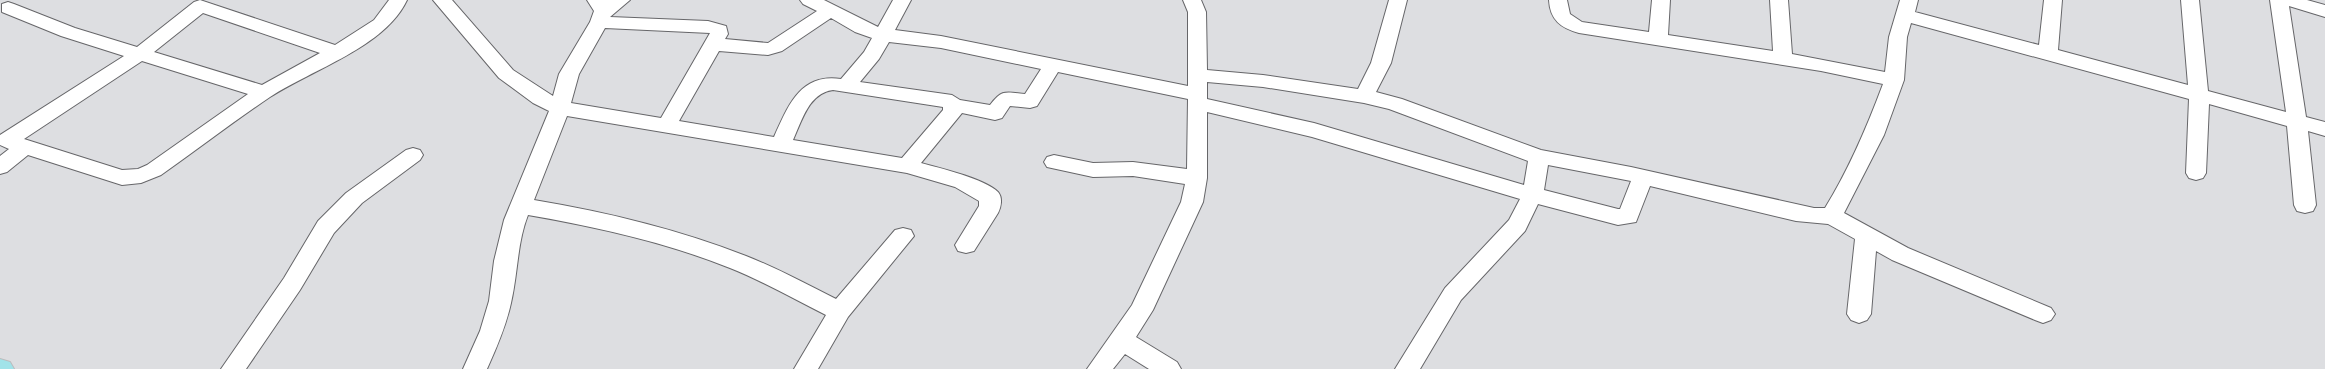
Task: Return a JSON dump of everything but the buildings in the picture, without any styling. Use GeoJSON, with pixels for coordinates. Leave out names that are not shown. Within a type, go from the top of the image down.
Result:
{"type":"FeatureCollection","features":[{"type":"Feature","properties":{"kind":"street"},"geometry":{"type":"LineString","coordinates":[[442,0],[506,74],[540,98],[560,108],[907,166],[962,182],[990,197],[990,207],[966,245]]}},
{"type":"Feature","properties":{"kind":"street"},"geometry":{"type":"LineString","coordinates":[[475,369],[492,331],[500,301],[505,261],[521,206],[560,108],[569,74],[599,11],[621,0]]}},
{"type":"Feature","properties":{"kind":"street"},"geometry":{"type":"LineString","coordinates":[[810,0],[862,28],[883,35],[940,42],[1052,66],[1198,91],[1314,130],[1512,189],[1533,193],[1588,210],[1618,217],[1628,216],[1643,177]]}},
{"type":"Feature","properties":{"kind":"street"},"geometry":{"type":"LineString","coordinates":[[845,86],[872,54],[902,0]]}},
{"type":"Feature","properties":{"kind":"street"},"geometry":{"type":"LineString","coordinates":[[1099,369],[1122,340],[1141,310],[1192,202],[1197,178],[1198,91],[1197,12],[1192,0]]}},
{"type":"Feature","properties":{"kind":"street"},"geometry":{"type":"LineString","coordinates":[[1364,96],[1381,63],[1398,0]]}},
{"type":"Feature","properties":{"kind":"street"},"geometry":{"type":"LineString","coordinates":[[1558,0],[1561,18],[1566,23],[1658,40],[1866,73],[1894,80]]}},
{"type":"Feature","properties":{"kind":"street"},"geometry":{"type":"LineString","coordinates":[[1658,40],[1661,0]]}},
{"type":"Feature","properties":{"kind":"street"},"geometry":{"type":"LineString","coordinates":[[1779,0],[1782,60]]}},
{"type":"Feature","properties":{"kind":"street"},"geometry":{"type":"LineString","coordinates":[[2048,54],[2053,0]]}},
{"type":"Feature","properties":{"kind":"street"},"geometry":{"type":"LineString","coordinates":[[2190,0],[2199,95],[2196,173]]}},
{"type":"Feature","properties":{"kind":"street"},"geometry":{"type":"LineString","coordinates":[[2279,0],[2297,121],[2305,205]]}},
{"type":"Feature","properties":{"kind":"street"},"geometry":{"type":"LineString","coordinates":[[2287,0],[2325,11]]}},
{"type":"Feature","properties":{"kind":"street"},"geometry":{"type":"LineString","coordinates":[[11,142],[122,178],[141,176],[154,170],[264,92],[356,42],[394,9],[395,1]]}},
{"type":"Feature","properties":{"kind":"street"},"geometry":{"type":"LineString","coordinates":[[0,167],[11,142],[140,54],[192,3],[302,39],[336,52]]}},
{"type":"Feature","properties":{"kind":"street"},"geometry":{"type":"LineString","coordinates":[[10,7],[68,32],[264,92]]}},
{"type":"Feature","properties":{"kind":"street"},"geometry":{"type":"LineString","coordinates":[[1831,216],[1845,193],[1874,136],[1894,80],[1898,37],[1907,8],[2048,54],[2325,129]]}},
{"type":"Feature","properties":{"kind":"street"},"geometry":{"type":"LineString","coordinates":[[713,44],[768,49],[775,47],[831,10]]}},
{"type":"Feature","properties":{"kind":"street"},"geometry":{"type":"LineString","coordinates":[[599,11],[716,28],[719,34],[667,125]]}},
{"type":"Feature","properties":{"kind":"street"},"geometry":{"type":"LineString","coordinates":[[781,144],[806,96],[812,89],[833,84],[947,101],[952,102],[954,106],[995,113],[1005,99],[1030,101],[1052,66]]}},
{"type":"Feature","properties":{"kind":"street"},"geometry":{"type":"LineString","coordinates":[[1198,91],[1263,81],[1364,96],[1395,104],[1539,157],[1564,160],[1643,177],[1796,213],[1831,216],[1866,237],[1900,254],[2043,314]]}},
{"type":"Feature","properties":{"kind":"street"},"geometry":{"type":"LineString","coordinates":[[907,166],[953,111],[954,106]]}},
{"type":"Feature","properties":{"kind":"street"},"geometry":{"type":"LineString","coordinates":[[234,369],[292,284],[326,227],[354,198],[413,155]]}},
{"type":"Feature","properties":{"kind":"street"},"geometry":{"type":"LineString","coordinates":[[1407,369],[1452,294],[1517,225],[1533,193],[1539,157]]}},
{"type":"Feature","properties":{"kind":"street"},"geometry":{"type":"LineString","coordinates":[[1054,162],[1093,170],[1133,169],[1197,178]]}},
{"type":"Feature","properties":{"kind":"street"},"geometry":{"type":"LineString","coordinates":[[521,206],[621,224],[740,262],[840,311]]}},
{"type":"Feature","properties":{"kind":"street"},"geometry":{"type":"LineString","coordinates":[[806,369],[840,311],[870,273],[903,236]]}},
{"type":"Feature","properties":{"kind":"street"},"geometry":{"type":"LineString","coordinates":[[1859,314],[1866,237]]}},
{"type":"Feature","properties":{"kind":"street"},"geometry":{"type":"LineString","coordinates":[[1122,340],[1169,369]]}}]}
